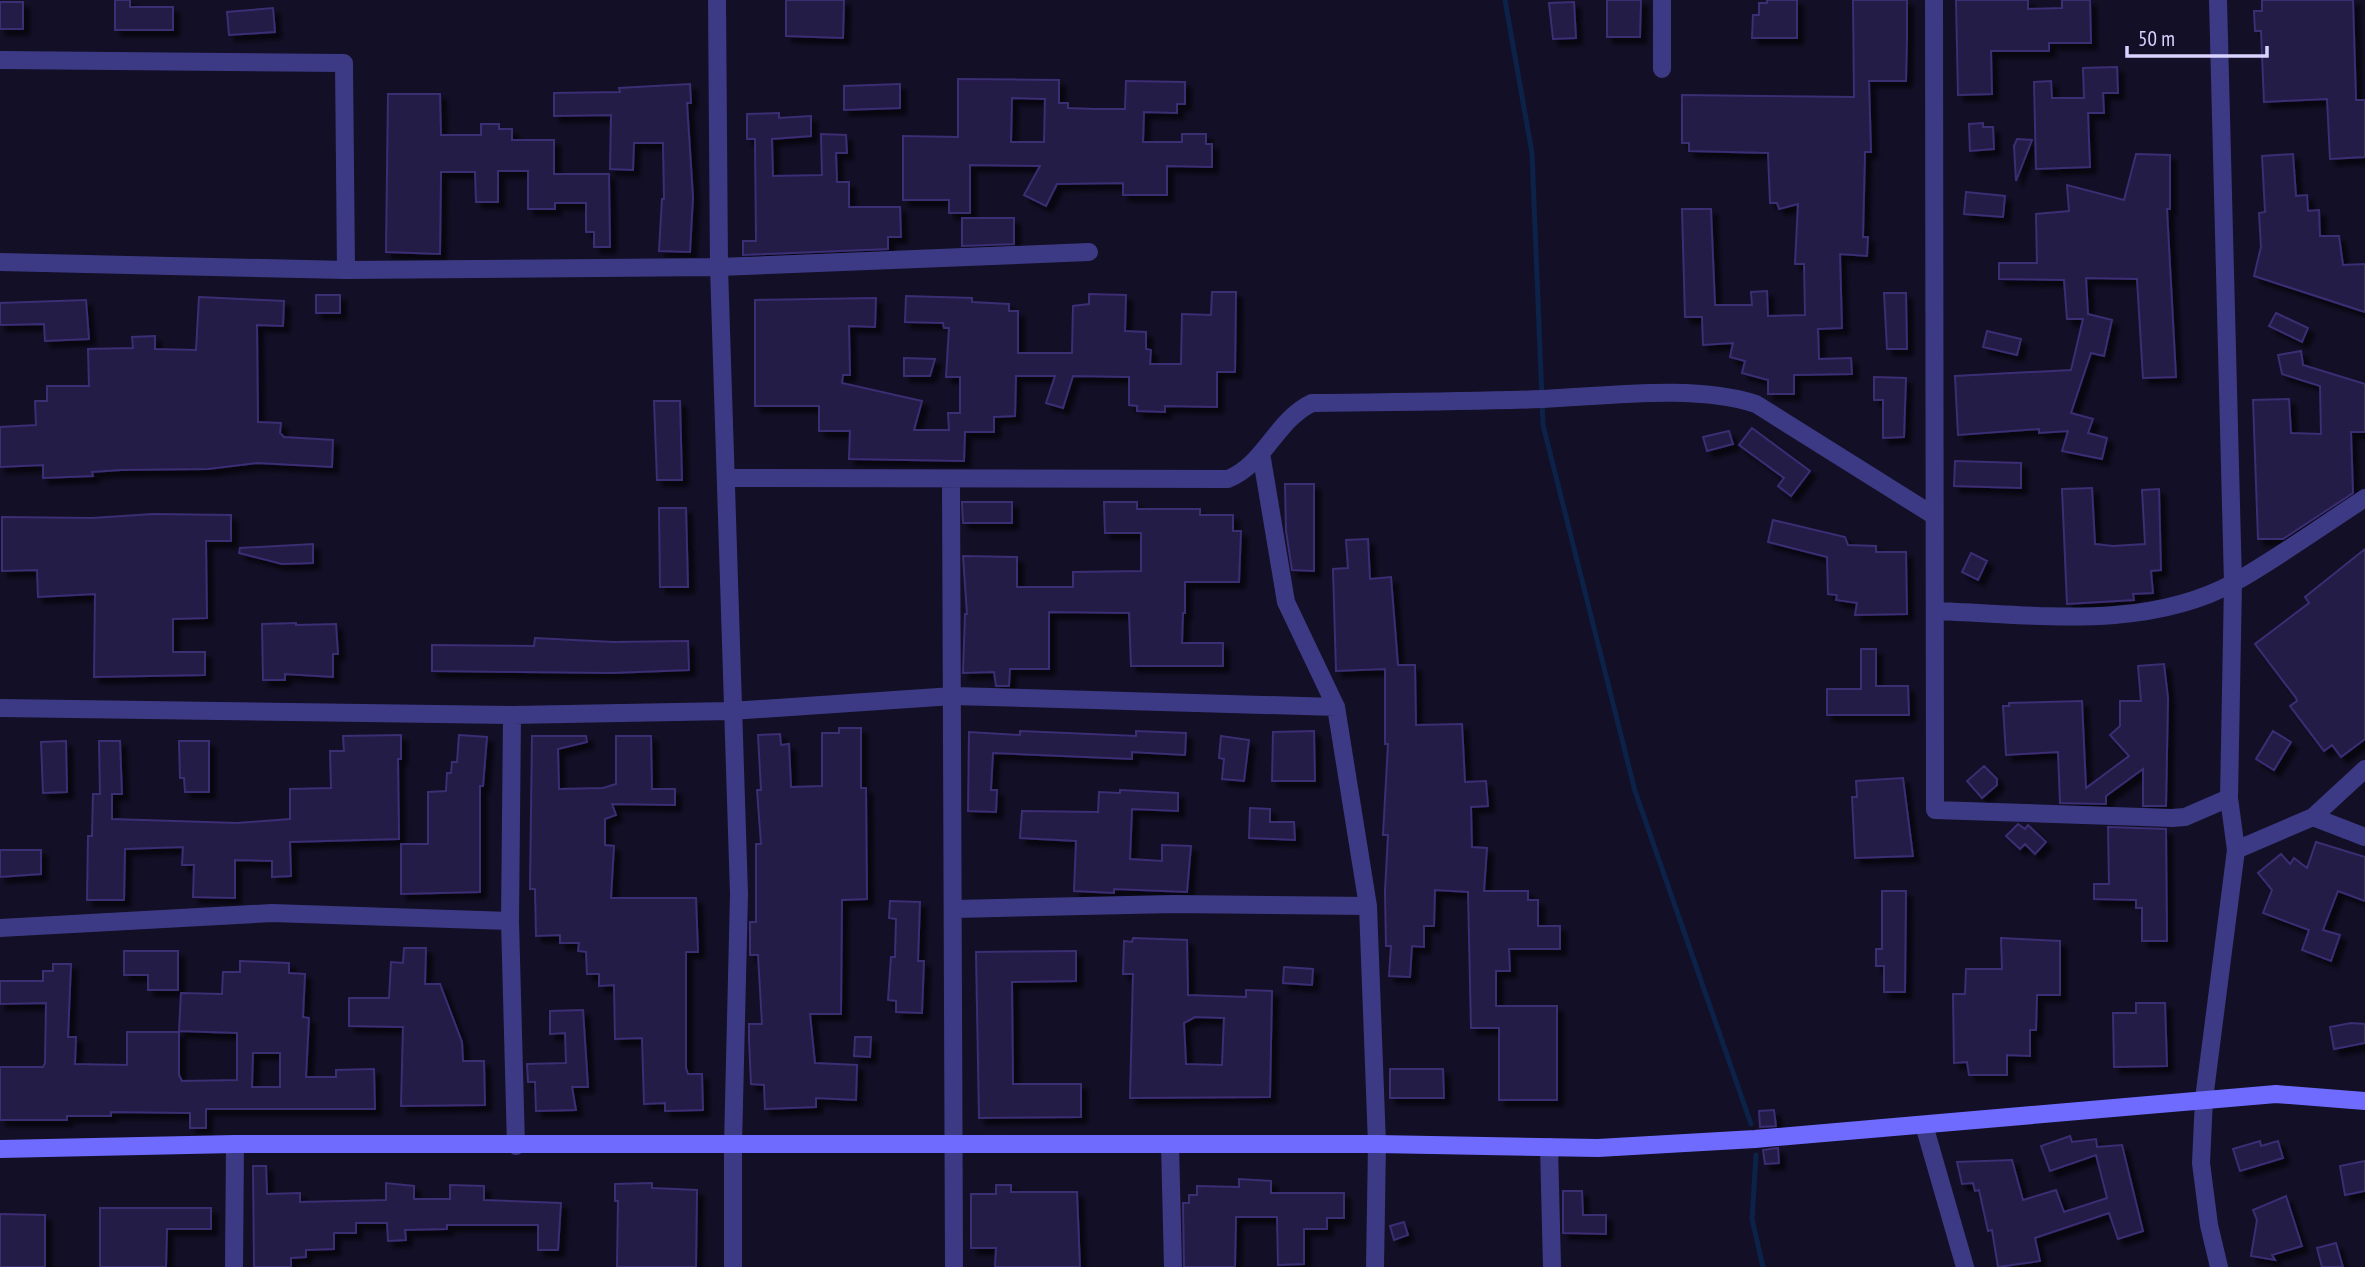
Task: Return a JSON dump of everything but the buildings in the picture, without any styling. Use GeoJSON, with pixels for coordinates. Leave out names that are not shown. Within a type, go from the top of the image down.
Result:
{"type":"FeatureCollection","features":[{"type":"Feature","properties":{"kind":"street"},"geometry":{"type":"LineString","coordinates":[[717,0],[719,267],[738,894],[733,1267]]}},
{"type":"Feature","properties":{"kind":"street"},"geometry":{"type":"LineString","coordinates":[[1662,0],[1662,69]]}},
{"type":"Feature","properties":{"kind":"street"},"geometry":{"type":"LineString","coordinates":[[1934,0],[1935,810],[2172,818],[2185,817],[2229,798]]}},
{"type":"Feature","properties":{"kind":"street"},"geometry":{"type":"LineString","coordinates":[[2218,0],[2233,583],[2229,798],[2236,850],[2204,1099],[2201,1163],[2209,1225],[2219,1267]]}},
{"type":"Feature","properties":{"kind":"street"},"geometry":{"type":"LineString","coordinates":[[0,60],[344,63],[346,270]]}},
{"type":"Feature","properties":{"kind":"street"},"geometry":{"type":"LineString","coordinates":[[0,262],[346,270],[719,267],[1089,252]]}},
{"type":"Feature","properties":{"kind":"street"},"geometry":{"type":"LineString","coordinates":[[727,478],[1228,479],[1244,472],[1297,410],[1312,403],[1542,399],[1643,394],[1736,397],[1756,404],[1933,515]]}},
{"type":"Feature","properties":{"kind":"street"},"geometry":{"type":"LineString","coordinates":[[1261,453],[1286,602],[1336,707],[1367,906],[1377,1144],[1375,1267]]}},
{"type":"Feature","properties":{"kind":"street"},"geometry":{"type":"LineString","coordinates":[[951,479],[955,909],[951,1146],[954,1267]]}},
{"type":"Feature","properties":{"kind":"street"},"geometry":{"type":"LineString","coordinates":[[1935,611],[2129,614],[2182,602],[2233,583],[2365,498]]}},
{"type":"Feature","properties":{"kind":"street"},"geometry":{"type":"LineString","coordinates":[[0,708],[512,715],[731,711],[953,696],[1336,707]]}},
{"type":"Feature","properties":{"kind":"street"},"geometry":{"type":"LineString","coordinates":[[512,715],[510,921],[516,1146]]}},
{"type":"Feature","properties":{"kind":"street"},"geometry":{"type":"LineString","coordinates":[[2236,850],[2313,817],[2365,769]]}},
{"type":"Feature","properties":{"kind":"street"},"geometry":{"type":"LineString","coordinates":[[2313,817],[2365,837]]}},
{"type":"Feature","properties":{"kind":"street"},"geometry":{"type":"LineString","coordinates":[[955,909],[1173,904],[1367,906]]}},
{"type":"Feature","properties":{"kind":"street"},"geometry":{"type":"LineString","coordinates":[[0,928],[272,913],[510,921]]}},
{"type":"Feature","properties":{"kind":"street"},"geometry":{"type":"LineString","coordinates":[[0,1149],[236,1144],[1377,1144],[1598,1148],[1755,1139],[2276,1094],[2365,1101]]}},
{"type":"Feature","properties":{"kind":"street"},"geometry":{"type":"LineString","coordinates":[[1924,1125],[1965,1267]]}},
{"type":"Feature","properties":{"kind":"street"},"geometry":{"type":"LineString","coordinates":[[234,1267],[236,1144]]}},
{"type":"Feature","properties":{"kind":"street"},"geometry":{"type":"LineString","coordinates":[[1170,1144],[1173,1267]]}},
{"type":"Feature","properties":{"kind":"street"},"geometry":{"type":"LineString","coordinates":[[1549,1147],[1552,1267]]}},
{"type":"Feature","properties":{"kind":"waterway"},"geometry":{"type":"LineString","coordinates":[[1505,0],[1532,153],[1543,425],[1635,791],[1751,1124]]}},
{"type":"Feature","properties":{"kind":"waterway"},"geometry":{"type":"LineString","coordinates":[[1756,1155],[1752,1219],[1763,1267]]}}]}
